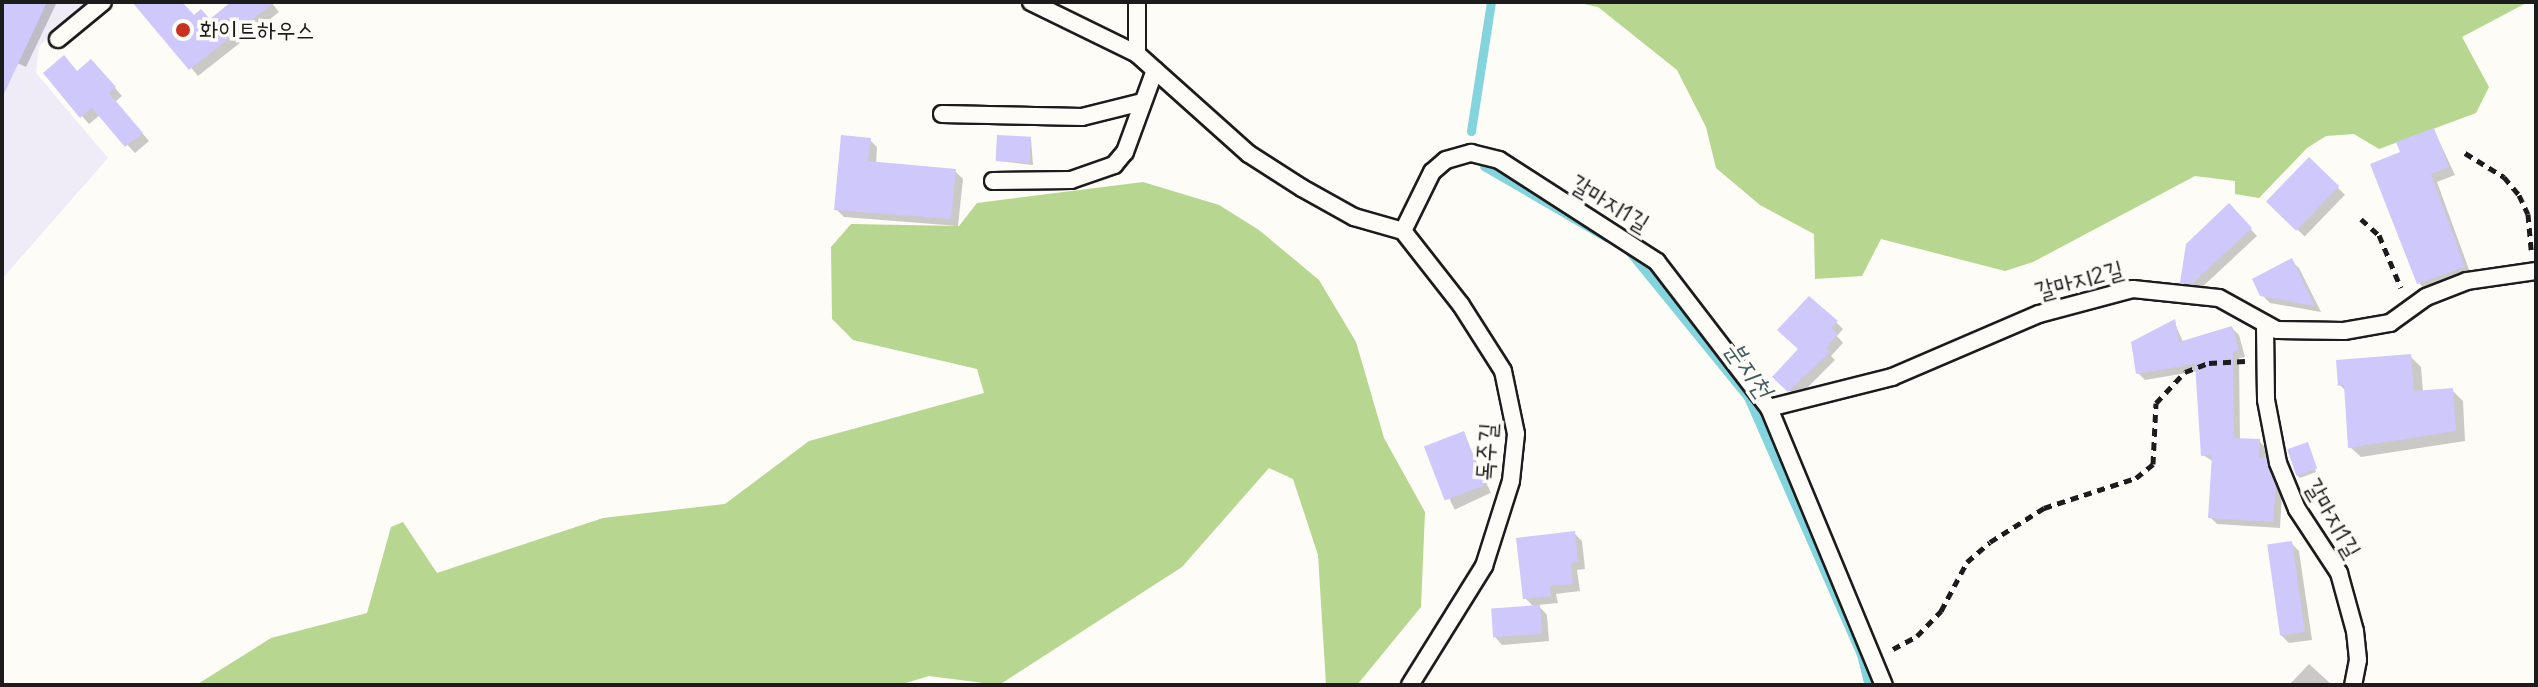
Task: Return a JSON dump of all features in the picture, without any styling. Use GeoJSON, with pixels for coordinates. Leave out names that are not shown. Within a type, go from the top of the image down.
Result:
{"type":"FeatureCollection","features":[{"type":"Feature","properties":{"kind":"lane"},"geometry":{"type":"LineString","coordinates":[[58,39],[103,2]]}},
{"type":"Feature","properties":{"kind":"lane"},"geometry":{"type":"LineString","coordinates":[[1031,2],[1137,54],[1249,154],[1354,217],[1403,231]]}},
{"type":"Feature","properties":{"kind":"lane"},"geometry":{"type":"LineString","coordinates":[[1137,2],[1137,54]]}},
{"type":"Feature","properties":{"kind":"lane"},"geometry":{"type":"LineString","coordinates":[[993,181],[1071,180],[1114,165],[1125,152],[1155,70]]}},
{"type":"Feature","properties":{"kind":"lane"},"geometry":{"type":"LineString","coordinates":[[942,114],[1082,117],[1142,102]]}},
{"type":"Feature","properties":{"kind":"lane","name":"갈마지1길"},"geometry":{"type":"LineString","coordinates":[[1403,231],[1422,189],[1446,160],[1471,153],[1499,160],[1657,262],[1769,408],[1884,685]]}},
{"type":"Feature","properties":{"kind":"lane","name":"독주길"},"geometry":{"type":"LineString","coordinates":[[1403,231],[1461,305],[1503,371],[1516,434],[1511,481],[1484,566],[1410,685]]}},
{"type":"Feature","properties":{"kind":"lane","name":"갈마지2길"},"geometry":{"type":"LineString","coordinates":[[1769,408],[1892,377],[2039,314],[2133,289],[2219,298],[2265,327],[2289,332],[2363,330],[2406,312],[2439,290],[2467,281],[2532,271]]}},
{"type":"Feature","properties":{"kind":"lane","name":"갈마지1길"},"geometry":{"type":"LineString","coordinates":[[2265,327],[2263,362],[2278,463],[2297,509],[2339,573],[2355,631],[2358,660],[2353,685]]}},
{"type":"Feature","properties":{"kind":"path"},"geometry":{"type":"LineString","coordinates":[[2465,153],[2504,177],[2519,195],[2530,232],[2532,271]]}},
{"type":"Feature","properties":{"kind":"path"},"geometry":{"type":"LineString","coordinates":[[2361,219],[2393,259],[2406,312]]}},
{"type":"Feature","properties":{"kind":"path"},"geometry":{"type":"LineString","coordinates":[[1873,653],[1917,636],[1941,611],[1967,562],[1990,542],[2044,508],[2136,478],[2153,464],[2156,403],[2185,372],[2230,359],[2263,362]]}},
{"type":"Feature","properties":{"kind":"shaded area"},"geometry":{"type":"Polygon","coordinates":[[[2,2],[91,2],[39,46],[36,73],[108,158],[2,279],[2,2]]]}},
{"type":"Feature","properties":{"kind":"green space"},"geometry":{"type":"Polygon","coordinates":[[[1575,2],[2528,2],[2462,37],[2489,87],[2476,113],[2379,149],[2354,134],[2326,136],[2307,148],[2259,198],[2235,194],[2235,181],[2195,176],[2033,262],[2005,271],[1881,239],[1862,276],[1815,279],[1814,234],[1760,205],[1716,168],[1706,127],[1677,70],[1598,7],[1575,2]]]}},
{"type":"Feature","properties":{"kind":"green space"},"geometry":{"type":"Polygon","coordinates":[[[1143,182],[1219,205],[1259,230],[1319,280],[1356,342],[1384,438],[1425,512],[1421,607],[1357,685],[1326,685],[1318,555],[1293,479],[1269,468],[1182,567],[999,685],[929,676],[899,685],[196,685],[271,638],[367,613],[391,527],[403,522],[437,573],[603,518],[725,504],[809,441],[984,393],[977,369],[853,340],[832,319],[831,247],[851,224],[959,226],[977,203],[1143,182]]]}},
{"type":"Feature","properties":{"kind":"building"},"geometry":{"type":"Polygon","coordinates":[[[2,2],[47,2],[2,98],[2,2]]]}},
{"type":"Feature","properties":{"kind":"building"},"geometry":{"type":"Polygon","coordinates":[[[132,2],[182,2],[194,15],[201,9],[210,19],[231,2],[275,2],[189,70],[132,2]]]}},
{"type":"Feature","properties":{"kind":"building"},"geometry":{"type":"Polygon","coordinates":[[[64,55],[77,71],[91,59],[116,87],[109,93],[143,133],[125,147],[92,108],[80,118],[43,73],[64,55]]]}},
{"type":"Feature","properties":{"kind":"building"},"geometry":{"type":"Polygon","coordinates":[[[2434,128],[2449,167],[2431,174],[2465,267],[2417,284],[2370,164],[2400,152],[2396,142],[2434,128]]]}},
{"type":"Feature","properties":{"kind":"building"},"geometry":{"type":"Polygon","coordinates":[[[841,135],[871,138],[868,161],[956,169],[951,219],[834,210],[841,135]]]}},
{"type":"Feature","properties":{"kind":"building"},"geometry":{"type":"Polygon","coordinates":[[[997,135],[1031,137],[1030,163],[996,161],[997,135]]]}},
{"type":"Feature","properties":{"kind":"building"},"geometry":{"type":"Polygon","coordinates":[[[2309,157],[2339,186],[2296,231],[2266,202],[2309,157]]]}},
{"type":"Feature","properties":{"kind":"building"},"geometry":{"type":"Polygon","coordinates":[[[2229,203],[2252,228],[2192,284],[2180,283],[2186,244],[2229,203]]]}},
{"type":"Feature","properties":{"kind":"building"},"geometry":{"type":"Polygon","coordinates":[[[2292,258],[2315,306],[2260,296],[2252,279],[2292,258]]]}},
{"type":"Feature","properties":{"kind":"building"},"geometry":{"type":"Polygon","coordinates":[[[1809,296],[1838,321],[1831,328],[1838,334],[1826,348],[1830,352],[1788,392],[1772,377],[1798,349],[1777,330],[1809,296]]]}},
{"type":"Feature","properties":{"kind":"building"},"geometry":{"type":"Polygon","coordinates":[[[2175,319],[2179,342],[2232,326],[2239,350],[2233,352],[2234,438],[2260,439],[2259,458],[2265,456],[2276,487],[2273,522],[2208,518],[2212,455],[2201,456],[2195,364],[2136,374],[2131,342],[2175,319]]]}},
{"type":"Feature","properties":{"kind":"building"},"geometry":{"type":"Polygon","coordinates":[[[2411,354],[2414,391],[2453,388],[2456,431],[2348,448],[2344,385],[2338,386],[2336,360],[2411,354]]]}},
{"type":"Feature","properties":{"kind":"building"},"geometry":{"type":"Polygon","coordinates":[[[1464,431],[1485,485],[1445,501],[1424,446],[1464,431]]]}},
{"type":"Feature","properties":{"kind":"building"},"geometry":{"type":"Polygon","coordinates":[[[2308,442],[2317,468],[2296,476],[2287,449],[2308,442]]]}},
{"type":"Feature","properties":{"kind":"building"},"geometry":{"type":"Polygon","coordinates":[[[1575,531],[1578,562],[1571,563],[1573,584],[1550,586],[1551,596],[1523,599],[1516,538],[1575,531]]]}},
{"type":"Feature","properties":{"kind":"building"},"geometry":{"type":"Polygon","coordinates":[[[2292,541],[2305,632],[2280,636],[2267,544],[2292,541]]]}},
{"type":"Feature","properties":{"kind":"building"},"geometry":{"type":"Polygon","coordinates":[[[1540,605],[1542,634],[1493,637],[1491,608],[1540,605]]]}},
{"type":"Feature","properties":{"kind":"waterway","name":"분지천"},"geometry":{"type":"LineString","coordinates":[[1471,131],[1491,2]]}},
{"type":"Feature","properties":{"kind":"waterway","name":"분지천"},"geometry":{"type":"LineString","coordinates":[[1484,166],[1606,237]]}},
{"type":"Feature","properties":{"kind":"waterway","name":"분지천"},"geometry":{"type":"LineString","coordinates":[[1629,251],[1748,397],[1861,654],[1869,685]]}},
{"type":"Feature","properties":{"kind":"place","name":"화이트하우스"},"geometry":{"type":"Point","coordinates":[183,30]}}]}
